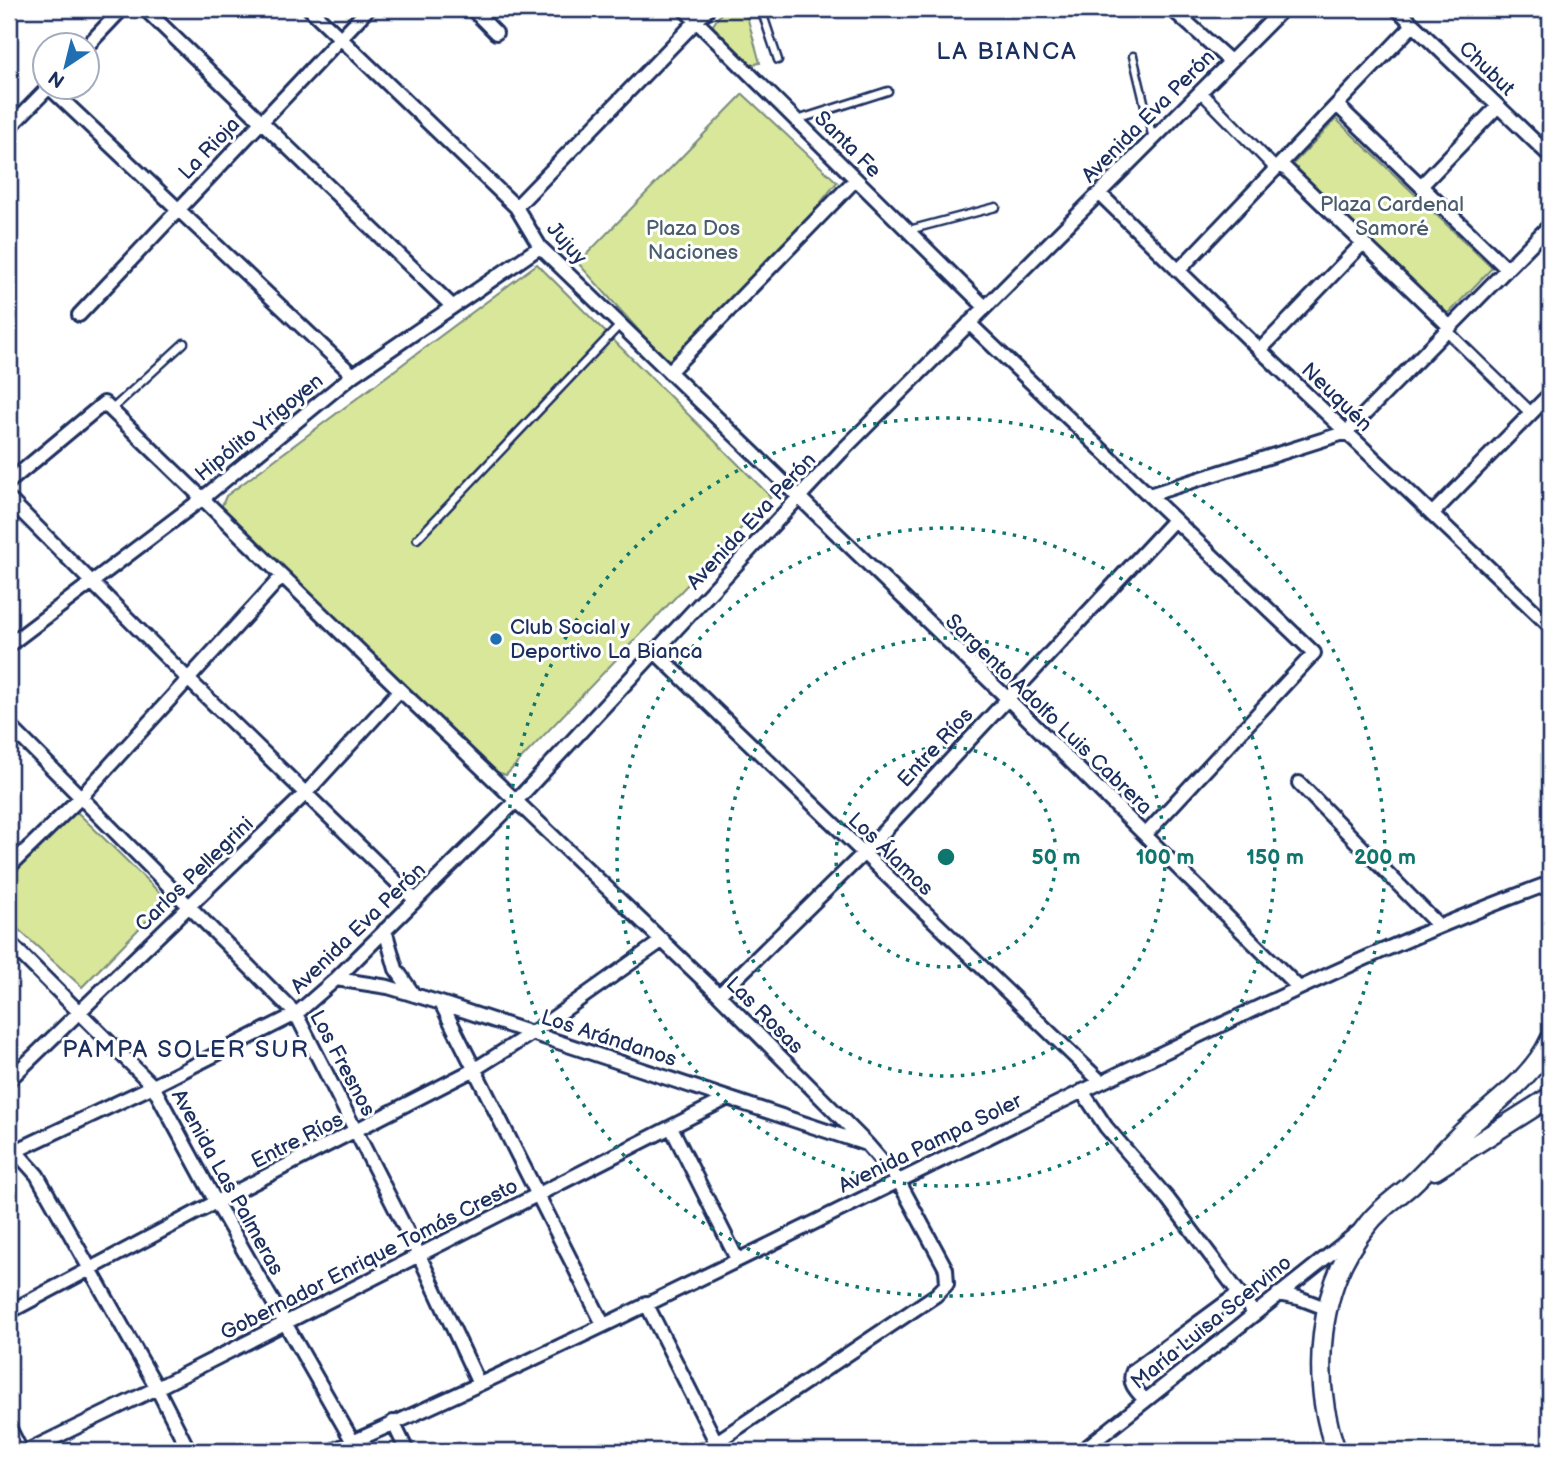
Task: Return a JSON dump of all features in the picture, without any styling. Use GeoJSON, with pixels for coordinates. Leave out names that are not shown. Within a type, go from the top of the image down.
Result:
{"type":"FeatureCollection","features":[{"type":"Feature","properties":{"kind":"main road"},"geometry":{"type":"LineString","coordinates":[[1411,1185],[1465,1130],[1518,1084],[1550,1040]]}},
{"type":"Feature","properties":{"kind":"main road"},"geometry":{"type":"LineString","coordinates":[[1336,1451],[1323,1400],[1321,1354],[1333,1289],[1366,1225],[1385,1205],[1411,1185],[1550,1097]]}},
{"type":"Feature","properties":{"kind":"street"},"geometry":{"type":"LineString","coordinates":[[100,32],[122,9]]}},
{"type":"Feature","properties":{"kind":"street"},"geometry":{"type":"LineString","coordinates":[[145,9],[452,306]]}},
{"type":"Feature","properties":{"kind":"street","name":"Jujuy"},"geometry":{"type":"LineString","coordinates":[[310,9],[516,207],[540,247],[799,499]]}},
{"type":"Feature","properties":{"kind":"street","name":"La Rioja"},"geometry":{"type":"LineString","coordinates":[[79,315],[368,9]]}},
{"type":"Feature","properties":{"kind":"street"},"geometry":{"type":"LineString","coordinates":[[471,9],[496,33]]}},
{"type":"Feature","properties":{"kind":"street","name":"Santa Fe"},"geometry":{"type":"LineString","coordinates":[[684,9],[985,307]]}},
{"type":"Feature","properties":{"kind":"street"},"geometry":{"type":"LineString","coordinates":[[516,207],[708,9]]}},
{"type":"Feature","properties":{"kind":"street"},"geometry":{"type":"LineString","coordinates":[[1172,9],[1230,61]]}},
{"type":"Feature","properties":{"kind":"street","name":"Avenida Eva Perón"},"geometry":{"type":"LineString","coordinates":[[11,1149],[153,1086],[296,1014],[336,979],[517,800],[841,452],[1283,9]]}},
{"type":"Feature","properties":{"kind":"street","name":"Chubut"},"geometry":{"type":"LineString","coordinates":[[1397,9],[1550,156]]}},
{"type":"Feature","properties":{"kind":"street"},"geometry":{"type":"LineString","coordinates":[[1178,271],[1413,25]]}},
{"type":"Feature","properties":{"kind":"street"},"geometry":{"type":"LineString","coordinates":[[1200,91],[1362,244],[1531,413]]}},
{"type":"Feature","properties":{"kind":"street"},"geometry":{"type":"LineString","coordinates":[[9,128],[35,102]]}},
{"type":"Feature","properties":{"kind":"street"},"geometry":{"type":"LineString","coordinates":[[64,102],[353,375]]}},
{"type":"Feature","properties":{"kind":"street"},"geometry":{"type":"LineString","coordinates":[[1337,105],[1507,269]]}},
{"type":"Feature","properties":{"kind":"street"},"geometry":{"type":"LineString","coordinates":[[1421,186],[1498,106]]}},
{"type":"Feature","properties":{"kind":"street"},"geometry":{"type":"LineString","coordinates":[[669,372],[856,179]]}},
{"type":"Feature","properties":{"kind":"street","name":"Neuquén"},"geometry":{"type":"LineString","coordinates":[[1099,193],[1260,351],[1550,626]]}},
{"type":"Feature","properties":{"kind":"street"},"geometry":{"type":"LineString","coordinates":[[1149,495],[1347,432],[1550,225]]}},
{"type":"Feature","properties":{"kind":"street"},"geometry":{"type":"LineString","coordinates":[[1260,351],[1362,244]]}},
{"type":"Feature","properties":{"kind":"street","name":"Hipólito Yrigoyen"},"geometry":{"type":"LineString","coordinates":[[9,645],[202,498],[353,375],[540,247]]}},
{"type":"Feature","properties":{"kind":"street"},"geometry":{"type":"LineString","coordinates":[[969,323],[1314,653],[1145,835]]}},
{"type":"Feature","properties":{"kind":"street"},"geometry":{"type":"LineString","coordinates":[[1432,514],[1550,394]]}},
{"type":"Feature","properties":{"kind":"street"},"geometry":{"type":"LineString","coordinates":[[9,482],[107,406]]}},
{"type":"Feature","properties":{"kind":"street","name":"Las Rosas"},"geometry":{"type":"LineString","coordinates":[[107,406],[663,940],[867,1144],[898,1180],[946,1269],[947,1284],[936,1295],[716,1442]]}},
{"type":"Feature","properties":{"kind":"street"},"geometry":{"type":"LineString","coordinates":[[9,499],[91,584],[415,900]]}},
{"type":"Feature","properties":{"kind":"street","name":"Sargento Adolfo Luis Cabrera"},"geometry":{"type":"LineString","coordinates":[[799,499],[1007,698],[1299,988]]}},
{"type":"Feature","properties":{"kind":"street","name":"Entre Ríos"},"geometry":{"type":"LineString","coordinates":[[719,995],[863,854],[1174,520]]}},
{"type":"Feature","properties":{"kind":"street"},"geometry":{"type":"LineString","coordinates":[[9,867],[81,797],[282,576]]}},
{"type":"Feature","properties":{"kind":"street","name":"Los Álamos"},"geometry":{"type":"LineString","coordinates":[[655,652],[1101,1082]]}},
{"type":"Feature","properties":{"kind":"street","name":"Carlos Pellegrini"},"geometry":{"type":"LineString","coordinates":[[9,1080],[304,794],[400,690]]}},
{"type":"Feature","properties":{"kind":"street","name":"Los Fresnos"},"geometry":{"type":"LineString","coordinates":[[9,725],[296,1014],[419,1255],[479,1384]]}},
{"type":"Feature","properties":{"kind":"street"},"geometry":{"type":"LineString","coordinates":[[1299,783],[1439,926]]}},
{"type":"Feature","properties":{"kind":"street","name":"Avenida Pampa Soler"},"geometry":{"type":"LineString","coordinates":[[332,1451],[479,1384],[1299,988],[1439,926],[1550,883]]}},
{"type":"Feature","properties":{"kind":"street"},"geometry":{"type":"LineString","coordinates":[[385,930],[396,969],[414,995]]}},
{"type":"Feature","properties":{"kind":"street","name":"Entre Ríos"},"geometry":{"type":"LineString","coordinates":[[9,1312],[475,1069],[532,1033],[663,940]]}},
{"type":"Feature","properties":{"kind":"street","name":"Avenida Las Palmeras"},"geometry":{"type":"LineString","coordinates":[[9,942],[153,1086],[353,1442]]}},
{"type":"Feature","properties":{"kind":"street","name":"Los Arándanos"},"geometry":{"type":"LineString","coordinates":[[336,979],[388,987],[440,1003],[867,1144]]}},
{"type":"Feature","properties":{"kind":"street"},"geometry":{"type":"LineString","coordinates":[[440,1003],[603,1324]]}},
{"type":"Feature","properties":{"kind":"street"},"geometry":{"type":"LineString","coordinates":[[1082,1091],[1106,1127],[1168,1199],[1254,1313]]}},
{"type":"Feature","properties":{"kind":"street","name":"Gobernador Enrique Tomás Cresto"},"geometry":{"type":"LineString","coordinates":[[27,1451],[672,1129],[728,1098]]}},
{"type":"Feature","properties":{"kind":"street"},"geometry":{"type":"LineString","coordinates":[[672,1129],[737,1259]]}},
{"type":"Feature","properties":{"kind":"street"},"geometry":{"type":"LineString","coordinates":[[11,1149],[37,1175],[157,1388],[189,1451]]}},
{"type":"Feature","properties":{"kind":"street","name":"María Luisa Scervino"},"geometry":{"type":"LineString","coordinates":[[1082,1451],[1366,1225]]}},
{"type":"Feature","properties":{"kind":"street"},"geometry":{"type":"LineString","coordinates":[[1145,1400],[1132,1383],[1133,1371],[1239,1293]]}},
{"type":"Feature","properties":{"kind":"street"},"geometry":{"type":"LineString","coordinates":[[1278,1294],[1299,1298],[1328,1309]]}},
{"type":"Feature","properties":{"kind":"street"},"geometry":{"type":"LineString","coordinates":[[646,1303],[716,1442],[703,1451]]}},
{"type":"Feature","properties":{"kind":"street"},"geometry":{"type":"LineString","coordinates":[[393,1422],[407,1451]]}},
{"type":"Feature","properties":{"kind":"street"},"geometry":{"type":"LineString","coordinates":[[9,1427],[21,1451]]}},
{"type":"Feature","properties":{"kind":"lane"},"geometry":{"type":"LineString","coordinates":[[761,9],[778,60]]}},
{"type":"Feature","properties":{"kind":"lane"},"geometry":{"type":"LineString","coordinates":[[1133,56],[1153,139]]}},
{"type":"Feature","properties":{"kind":"lane"},"geometry":{"type":"LineString","coordinates":[[797,120],[888,91]]}},
{"type":"Feature","properties":{"kind":"lane"},"geometry":{"type":"LineString","coordinates":[[907,231],[996,207]]}},
{"type":"Feature","properties":{"kind":"lane"},"geometry":{"type":"LineString","coordinates":[[417,539],[620,325]]}},
{"type":"Feature","properties":{"kind":"lane"},"geometry":{"type":"LineString","coordinates":[[107,406],[184,343]]}},
{"type":"Feature","properties":{"kind":"green space"},"geometry":{"type":"Polygon","coordinates":[[[724,9],[745,9],[760,63],[749,65],[715,34],[713,25],[724,9]]]}},
{"type":"Feature","properties":{"kind":"green space","name":"Plaza Dos Naciones"},"geometry":{"type":"Polygon","coordinates":[[[743,94],[837,182],[809,217],[668,363],[578,263],[743,94]]]}},
{"type":"Feature","properties":{"kind":"green space","name":"Plaza Cardenal Samoré"},"geometry":{"type":"Polygon","coordinates":[[[1336,119],[1492,268],[1448,314],[1292,165],[1336,119]]]}},
{"type":"Feature","properties":{"kind":"green space","name":"Club Social y Deportivo La Bianca"},"geometry":{"type":"Polygon","coordinates":[[[537,264],[771,497],[506,775],[491,770],[221,508],[226,496],[537,264]]]}},
{"type":"Feature","properties":{"kind":"green space"},"geometry":{"type":"Polygon","coordinates":[[[75,810],[167,900],[82,987],[9,921],[9,878],[75,810]]]}},
{"type":"Feature","properties":{"kind":"place","name":"Club Social y Deportivo La Bianca"},"geometry":{"type":"Point","coordinates":[496,639]}},
{"type":"Feature","properties":{"kind":"district","name":"LA BIANCA"},"geometry":{"type":"Point","coordinates":[1007,51]}},
{"type":"Feature","properties":{"kind":"district","name":"PAMPA SOLER SUR"},"geometry":{"type":"Point","coordinates":[186,1049]}}]}
